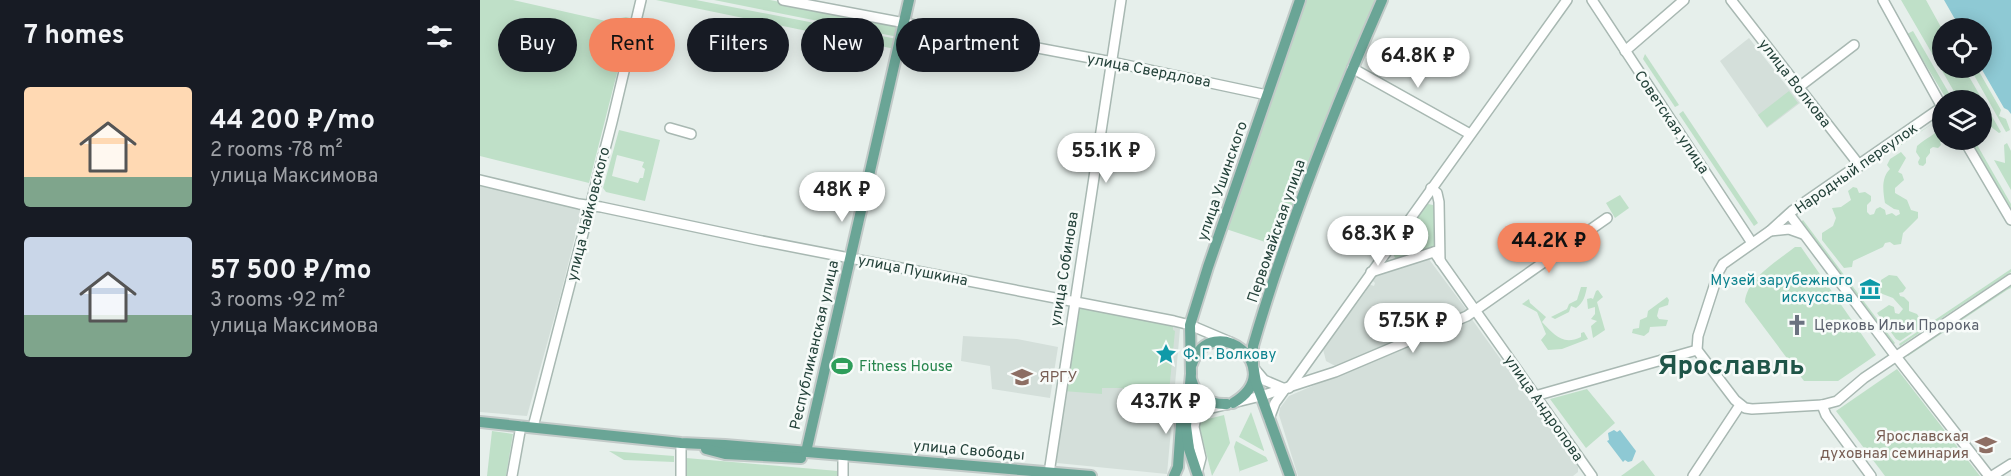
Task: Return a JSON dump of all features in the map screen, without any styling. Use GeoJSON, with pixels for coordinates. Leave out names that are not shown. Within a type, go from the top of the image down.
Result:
{"type":"FeatureCollection","features":[{"type":"Feature","properties":{"kind":"main road","name":"Республиканская улица"},"geometry":{"type":"LineString","coordinates":[[905,18],[909,0]]}},
{"type":"Feature","properties":{"kind":"main road","name":"улица Ушинского"},"geometry":{"type":"LineString","coordinates":[[1191,374],[1190,325],[1300,0]]}},
{"type":"Feature","properties":{"kind":"main road","name":"Первомайская улица"},"geometry":{"type":"LineString","coordinates":[[1290,476],[1260,396],[1253,366],[1253,345],[1310,177],[1352,68],[1382,0]]}},
{"type":"Feature","properties":{"kind":"main road","name":"Республиканская улица"},"geometry":{"type":"LineString","coordinates":[[805,456],[896,58]]}},
{"type":"Feature","properties":{"kind":"main road"},"geometry":{"type":"LineString","coordinates":[[1191,374],[1194,387],[1202,397],[1214,403],[1230,403],[1243,397],[1250,388],[1253,366],[1247,354],[1238,345],[1223,341],[1202,348],[1193,360],[1191,374],[1187,406],[1187,435],[1196,475]]}},
{"type":"Feature","properties":{"kind":"main road"},"geometry":{"type":"LineString","coordinates":[[1174,476],[1178,467],[1181,425],[1187,406]]}},
{"type":"Feature","properties":{"kind":"main road","name":"улица Свободы"},"geometry":{"type":"LineString","coordinates":[[480,422],[725,449],[1091,476]]}},
{"type":"Feature","properties":{"kind":"street","name":"улица Чайковского"},"geometry":{"type":"LineString","coordinates":[[533,427],[641,0]]}},
{"type":"Feature","properties":{"kind":"street","name":"улица Свердлова"},"geometry":{"type":"LineString","coordinates":[[783,0],[896,22]]}},
{"type":"Feature","properties":{"kind":"street","name":"улица Собинова"},"geometry":{"type":"LineString","coordinates":[[1043,473],[1074,302],[1121,0]]}},
{"type":"Feature","properties":{"kind":"street"},"geometry":{"type":"LineString","coordinates":[[1269,419],[1275,403],[1567,0]]}},
{"type":"Feature","properties":{"kind":"street","name":"Советская улица"},"geometry":{"type":"LineString","coordinates":[[1592,0],[1752,243]]}},
{"type":"Feature","properties":{"kind":"street"},"geometry":{"type":"LineString","coordinates":[[1626,51],[1684,0]]}},
{"type":"Feature","properties":{"kind":"street","name":"улица Волкова"},"geometry":{"type":"LineString","coordinates":[[1731,0],[1860,166]]}},
{"type":"Feature","properties":{"kind":"street"},"geometry":{"type":"LineString","coordinates":[[1883,0],[1933,90]]}},
{"type":"Feature","properties":{"kind":"street"},"geometry":{"type":"LineString","coordinates":[[1799,87],[1854,45]]}},
{"type":"Feature","properties":{"kind":"street","name":"улица Свердлова"},"geometry":{"type":"LineString","coordinates":[[1040,49],[1267,94]]}},
{"type":"Feature","properties":{"kind":"street"},"geometry":{"type":"LineString","coordinates":[[1352,68],[1470,134]]}},
{"type":"Feature","properties":{"kind":"street","name":"Народный переулок"},"geometry":{"type":"LineString","coordinates":[[1770,231],[1789,214],[1932,114]]}},
{"type":"Feature","properties":{"kind":"street"},"geometry":{"type":"LineString","coordinates":[[670,128],[691,134]]}},
{"type":"Feature","properties":{"kind":"street"},"geometry":{"type":"LineString","coordinates":[[1970,150],[2011,220]]}},
{"type":"Feature","properties":{"kind":"street","name":"улица Пушкина"},"geometry":{"type":"LineString","coordinates":[[480,180],[849,258],[1190,325],[1238,345]]}},
{"type":"Feature","properties":{"kind":"street"},"geometry":{"type":"LineString","coordinates":[[1371,272],[1437,251],[1439,202],[1437,193],[1431,188]]}},
{"type":"Feature","properties":{"kind":"street"},"geometry":{"type":"LineString","coordinates":[[1789,214],[1895,356],[1990,476],[2011,464]]}},
{"type":"Feature","properties":{"kind":"street"},"geometry":{"type":"LineString","coordinates":[[1196,475],[1200,458],[1194,427],[1196,417],[1204,410],[1260,396],[1335,372],[1467,317],[1607,218]]}},
{"type":"Feature","properties":{"kind":"street"},"geometry":{"type":"LineString","coordinates":[[1807,237],[1793,229],[1770,231],[1724,264],[1719,271],[1698,336],[1697,350],[1740,405],[1752,409],[1822,405],[1837,401],[1895,356],[2011,279]]}},
{"type":"Feature","properties":{"kind":"street"},"geometry":{"type":"LineString","coordinates":[[1388,247],[1389,258],[1394,262],[1401,262]]}},
{"type":"Feature","properties":{"kind":"street","name":"улица Андропова"},"geometry":{"type":"LineString","coordinates":[[1437,251],[1440,261],[1588,475]]}},
{"type":"Feature","properties":{"kind":"street"},"geometry":{"type":"LineString","coordinates":[[1535,396],[1697,350]]}},
{"type":"Feature","properties":{"kind":"street"},"geometry":{"type":"LineString","coordinates":[[1253,366],[1264,380],[1287,388]]}},
{"type":"Feature","properties":{"kind":"street"},"geometry":{"type":"LineString","coordinates":[[1693,476],[1740,405]]}},
{"type":"Feature","properties":{"kind":"street"},"geometry":{"type":"LineString","coordinates":[[1822,405],[1826,415],[1870,476]]}},
{"type":"Feature","properties":{"kind":"street"},"geometry":{"type":"LineString","coordinates":[[512,476],[521,426]]}},
{"type":"Feature","properties":{"kind":"street"},"geometry":{"type":"LineString","coordinates":[[681,443],[681,476]]}},
{"type":"Feature","properties":{"kind":"street"},"geometry":{"type":"LineString","coordinates":[[843,456],[843,476]]}},
{"type":"Feature","properties":{"kind":"shaded area"},"geometry":{"type":"Polygon","coordinates":[[[1749,38],[1800,103],[1767,128],[1720,61],[1749,38]]]}},
{"type":"Feature","properties":{"kind":"shaded area"},"geometry":{"type":"Polygon","coordinates":[[[480,184],[582,208],[527,416],[480,412],[480,184]]]}},
{"type":"Feature","properties":{"kind":"shaded area"},"geometry":{"type":"Polygon","coordinates":[[[1428,258],[1466,309],[1466,314],[1337,367],[1326,361],[1323,349],[1366,291],[1365,287],[1368,284],[1374,286],[1372,277],[1428,258]]]}},
{"type":"Feature","properties":{"kind":"shaded area"},"geometry":{"type":"Polygon","coordinates":[[[1077,314],[1175,326],[1180,329],[1167,474],[1057,463],[1077,314]],[[1175,331],[1096,392],[1102,388],[1124,388],[1124,392],[1175,331]]]}},
{"type":"Feature","properties":{"kind":"shaded area"},"geometry":{"type":"Polygon","coordinates":[[[1471,318],[1578,467],[1578,472],[1573,476],[1298,476],[1279,415],[1280,408],[1289,396],[1471,318]]]}},
{"type":"Feature","properties":{"kind":"shaded area","name":"ЯРГУ"},"geometry":{"type":"Polygon","coordinates":[[[963,336],[1017,339],[1058,347],[1050,398],[992,389],[990,366],[961,361],[963,336]]]}},
{"type":"Feature","properties":{"kind":"green space"},"geometry":{"type":"Polygon","coordinates":[[[480,0],[513,0],[593,18],[589,18],[589,72],[617,72],[589,183],[480,156],[480,0]]]}},
{"type":"Feature","properties":{"kind":"green space"},"geometry":{"type":"Polygon","coordinates":[[[656,0],[696,0],[789,18],[744,18],[656,0]]]}},
{"type":"Feature","properties":{"kind":"green space"},"geometry":{"type":"Polygon","coordinates":[[[714,0],[770,0],[861,18],[804,18],[714,0]]]}},
{"type":"Feature","properties":{"kind":"green space"},"geometry":{"type":"Polygon","coordinates":[[[1305,0],[1380,0],[1283,248],[1223,228],[1305,0]]]}},
{"type":"Feature","properties":{"kind":"green space"},"geometry":{"type":"Polygon","coordinates":[[[1901,0],[1926,0],[1936,18],[1932,18],[1932,53],[1901,0]]]}},
{"type":"Feature","properties":{"kind":"green space"},"geometry":{"type":"Polygon","coordinates":[[[789,18],[801,20],[801,30],[789,27],[789,18]]]}},
{"type":"Feature","properties":{"kind":"green space"},"geometry":{"type":"Polygon","coordinates":[[[884,23],[896,25],[896,37],[884,34],[884,23]]]}},
{"type":"Feature","properties":{"kind":"green space"},"geometry":{"type":"Polygon","coordinates":[[[1913,31],[1932,64],[1932,75],[1907,34],[1913,31]]]}},
{"type":"Feature","properties":{"kind":"green space"},"geometry":{"type":"Polygon","coordinates":[[[884,36],[896,39],[895,49],[884,47],[884,36]]]}},
{"type":"Feature","properties":{"kind":"green space"},"geometry":{"type":"Polygon","coordinates":[[[1645,54],[1679,105],[1675,107],[1643,59],[1645,54]]]}},
{"type":"Feature","properties":{"kind":"green space"},"geometry":{"type":"Polygon","coordinates":[[[1934,78],[1940,78],[1947,90],[1941,90],[1934,78]]]}},
{"type":"Feature","properties":{"kind":"green space"},"geometry":{"type":"Polygon","coordinates":[[[1946,78],[1970,78],[1977,90],[1953,90],[1946,78]]]}},
{"type":"Feature","properties":{"kind":"green space"},"geometry":{"type":"Polygon","coordinates":[[[1976,78],[1983,78],[1990,90],[1982,90],[1976,78]]]}},
{"type":"Feature","properties":{"kind":"green space"},"geometry":{"type":"Polygon","coordinates":[[[1789,91],[1798,103],[1767,127],[1758,115],[1789,91]]]}},
{"type":"Feature","properties":{"kind":"green space"},"geometry":{"type":"Polygon","coordinates":[[[1992,94],[2001,110],[1999,116],[2006,119],[2010,130],[2006,132],[1992,107],[1992,94]]]}},
{"type":"Feature","properties":{"kind":"green space"},"geometry":{"type":"Polygon","coordinates":[[[1683,111],[1758,223],[1754,226],[1679,114],[1683,111]]]}},
{"type":"Feature","properties":{"kind":"green space"},"geometry":{"type":"Polygon","coordinates":[[[1992,116],[2001,132],[1992,128],[1992,116]]]}},
{"type":"Feature","properties":{"kind":"green space"},"geometry":{"type":"Polygon","coordinates":[[[1932,124],[1803,211],[1802,209],[1932,124]]]}},
{"type":"Feature","properties":{"kind":"green space"},"geometry":{"type":"Polygon","coordinates":[[[619,130],[660,140],[645,201],[606,192],[603,188],[619,130]],[[617,155],[612,176],[638,183],[640,178],[643,178],[644,162],[617,155]]]}},
{"type":"Feature","properties":{"kind":"green space"},"geometry":{"type":"Polygon","coordinates":[[[1932,135],[1932,148],[1923,166],[1918,162],[1920,158],[1916,152],[1917,146],[1932,135]]]}},
{"type":"Feature","properties":{"kind":"green space"},"geometry":{"type":"Polygon","coordinates":[[[2007,143],[2011,151],[2011,190],[1994,160],[2005,163],[2004,145],[2007,143]]]}},
{"type":"Feature","properties":{"kind":"green space"},"geometry":{"type":"Polygon","coordinates":[[[1974,150],[1980,150],[2011,204],[2011,213],[1974,150]]]}},
{"type":"Feature","properties":{"kind":"green space"},"geometry":{"type":"Polygon","coordinates":[[[1901,152],[1906,158],[1898,172],[1902,174],[1904,180],[1895,188],[1895,193],[1907,200],[1911,210],[1918,212],[1918,218],[1903,233],[1901,244],[1885,243],[1883,247],[1853,261],[1852,267],[1844,268],[1822,240],[1822,233],[1833,226],[1836,218],[1832,208],[1841,207],[1851,200],[1848,191],[1853,187],[1857,188],[1859,193],[1865,192],[1871,196],[1871,201],[1867,205],[1867,212],[1870,215],[1880,207],[1885,210],[1886,215],[1900,214],[1899,210],[1885,203],[1883,185],[1890,169],[1887,165],[1890,159],[1901,152]]]}},
{"type":"Feature","properties":{"kind":"green space"},"geometry":{"type":"Polygon","coordinates":[[[1620,195],[1629,208],[1615,218],[1606,203],[1620,195]]]}},
{"type":"Feature","properties":{"kind":"green space"},"geometry":{"type":"Polygon","coordinates":[[[1428,204],[1433,205],[1435,210],[1434,246],[1400,259],[1395,258],[1392,251],[1428,204]]]}},
{"type":"Feature","properties":{"kind":"green space"},"geometry":{"type":"Polygon","coordinates":[[[1803,220],[1895,343],[1893,345],[1801,222],[1803,220]]]}},
{"type":"Feature","properties":{"kind":"green space"},"geometry":{"type":"Polygon","coordinates":[[[1795,247],[1801,247],[1876,355],[1838,381],[1804,381],[1745,302],[1757,278],[1795,247]]]}},
{"type":"Feature","properties":{"kind":"green space"},"geometry":{"type":"Polygon","coordinates":[[[2011,269],[2011,272],[1900,346],[1899,344],[2011,269]]]}},
{"type":"Feature","properties":{"kind":"green space"},"geometry":{"type":"Polygon","coordinates":[[[1889,275],[1897,276],[1906,288],[1899,293],[1900,296],[1909,302],[1909,311],[1917,314],[1924,325],[1900,341],[1896,339],[1877,313],[1889,305],[1894,307],[1895,313],[1899,314],[1903,309],[1893,298],[1880,293],[1878,289],[1881,280],[1889,275]]]}},
{"type":"Feature","properties":{"kind":"green space"},"geometry":{"type":"Polygon","coordinates":[[[2011,285],[2011,288],[1908,356],[1907,354],[2011,285]]]}},
{"type":"Feature","properties":{"kind":"green space"},"geometry":{"type":"Polygon","coordinates":[[[1581,287],[1587,287],[1584,299],[1579,306],[1576,308],[1571,306],[1569,312],[1555,319],[1551,317],[1567,309],[1569,304],[1577,300],[1581,287]]]}},
{"type":"Feature","properties":{"kind":"green space"},"geometry":{"type":"Polygon","coordinates":[[[1598,290],[1603,297],[1597,302],[1605,330],[1593,338],[1591,326],[1597,321],[1591,319],[1595,314],[1595,307],[1588,309],[1587,299],[1593,299],[1598,290]]]}},
{"type":"Feature","properties":{"kind":"green space"},"geometry":{"type":"Polygon","coordinates":[[[1667,297],[1668,305],[1659,308],[1657,316],[1659,319],[1668,320],[1666,326],[1650,327],[1649,332],[1644,336],[1632,333],[1633,329],[1639,328],[1640,320],[1647,317],[1648,311],[1667,297]]]}},
{"type":"Feature","properties":{"kind":"green space"},"geometry":{"type":"Polygon","coordinates":[[[1529,299],[1530,303],[1546,317],[1542,322],[1550,331],[1569,340],[1581,337],[1581,333],[1584,332],[1588,339],[1562,349],[1548,350],[1541,340],[1546,334],[1537,312],[1522,304],[1529,299]]]}},
{"type":"Feature","properties":{"kind":"green space"},"geometry":{"type":"Polygon","coordinates":[[[1076,303],[1173,322],[1175,331],[1169,392],[1124,392],[1123,388],[1102,388],[1102,394],[1063,391],[1076,303]]]}},
{"type":"Feature","properties":{"kind":"green space"},"geometry":{"type":"Polygon","coordinates":[[[1897,369],[1980,476],[1885,476],[1836,411],[1897,369]]]}},
{"type":"Feature","properties":{"kind":"green space"},"geometry":{"type":"Polygon","coordinates":[[[1587,389],[1615,423],[1586,448],[1550,399],[1587,389]]]}},
{"type":"Feature","properties":{"kind":"green space"},"geometry":{"type":"Polygon","coordinates":[[[1251,412],[1264,450],[1264,451],[1239,437],[1251,412]]]}},
{"type":"Feature","properties":{"kind":"green space"},"geometry":{"type":"Polygon","coordinates":[[[1224,415],[1230,443],[1212,476],[1199,425],[1204,420],[1224,415]]]}},
{"type":"Feature","properties":{"kind":"green space"},"geometry":{"type":"Polygon","coordinates":[[[492,431],[513,434],[506,476],[487,476],[492,431]]]}},
{"type":"Feature","properties":{"kind":"green space"},"geometry":{"type":"Polygon","coordinates":[[[1236,441],[1266,457],[1268,461],[1240,471],[1240,473],[1234,447],[1236,441]]]}},
{"type":"Feature","properties":{"kind":"green space"},"geometry":{"type":"Polygon","coordinates":[[[609,451],[674,456],[674,462],[624,460],[609,451]]]}},
{"type":"Feature","properties":{"kind":"green space"},"geometry":{"type":"Polygon","coordinates":[[[686,458],[838,471],[838,476],[686,476],[686,458]]]}},
{"type":"Feature","properties":{"kind":"green space"},"geometry":{"type":"Polygon","coordinates":[[[1643,460],[1655,476],[1621,476],[1643,460]]]}},
{"type":"Feature","properties":{"kind":"water"},"geometry":{"type":"Polygon","coordinates":[[[1944,0],[2011,0],[2011,114],[2004,108],[1987,78],[1992,78],[1992,18],[1954,18],[1944,0]]]}},
{"type":"Feature","properties":{"kind":"water"},"geometry":{"type":"Polygon","coordinates":[[[1614,430],[1617,432],[1620,430],[1636,451],[1632,461],[1623,462],[1607,441],[1609,440],[1608,433],[1614,430]]]}},
{"type":"Feature","properties":{"kind":"place","name":"Музей зарубежного искусства"},"geometry":{"type":"Point","coordinates":[1870,289]}},
{"type":"Feature","properties":{"kind":"place","name":"Церковь Ильи Пророка"},"geometry":{"type":"Point","coordinates":[1797,325]}},
{"type":"Feature","properties":{"kind":"place","name":"Ф. Г. Волкову"},"geometry":{"type":"Point","coordinates":[1166,354]}},
{"type":"Feature","properties":{"kind":"place","name":"Fitness House"},"geometry":{"type":"Point","coordinates":[842,366]}},
{"type":"Feature","properties":{"kind":"place","name":"ЯРГУ"},"geometry":{"type":"Point","coordinates":[1022,377]}},
{"type":"Feature","properties":{"kind":"place","name":"Ярославская духовная семинария"},"geometry":{"type":"Point","coordinates":[1986,445]}},
{"type":"Feature","properties":{"kind":"district","name":"Ярославль"},"geometry":{"type":"Point","coordinates":[1731,365]}}]}
